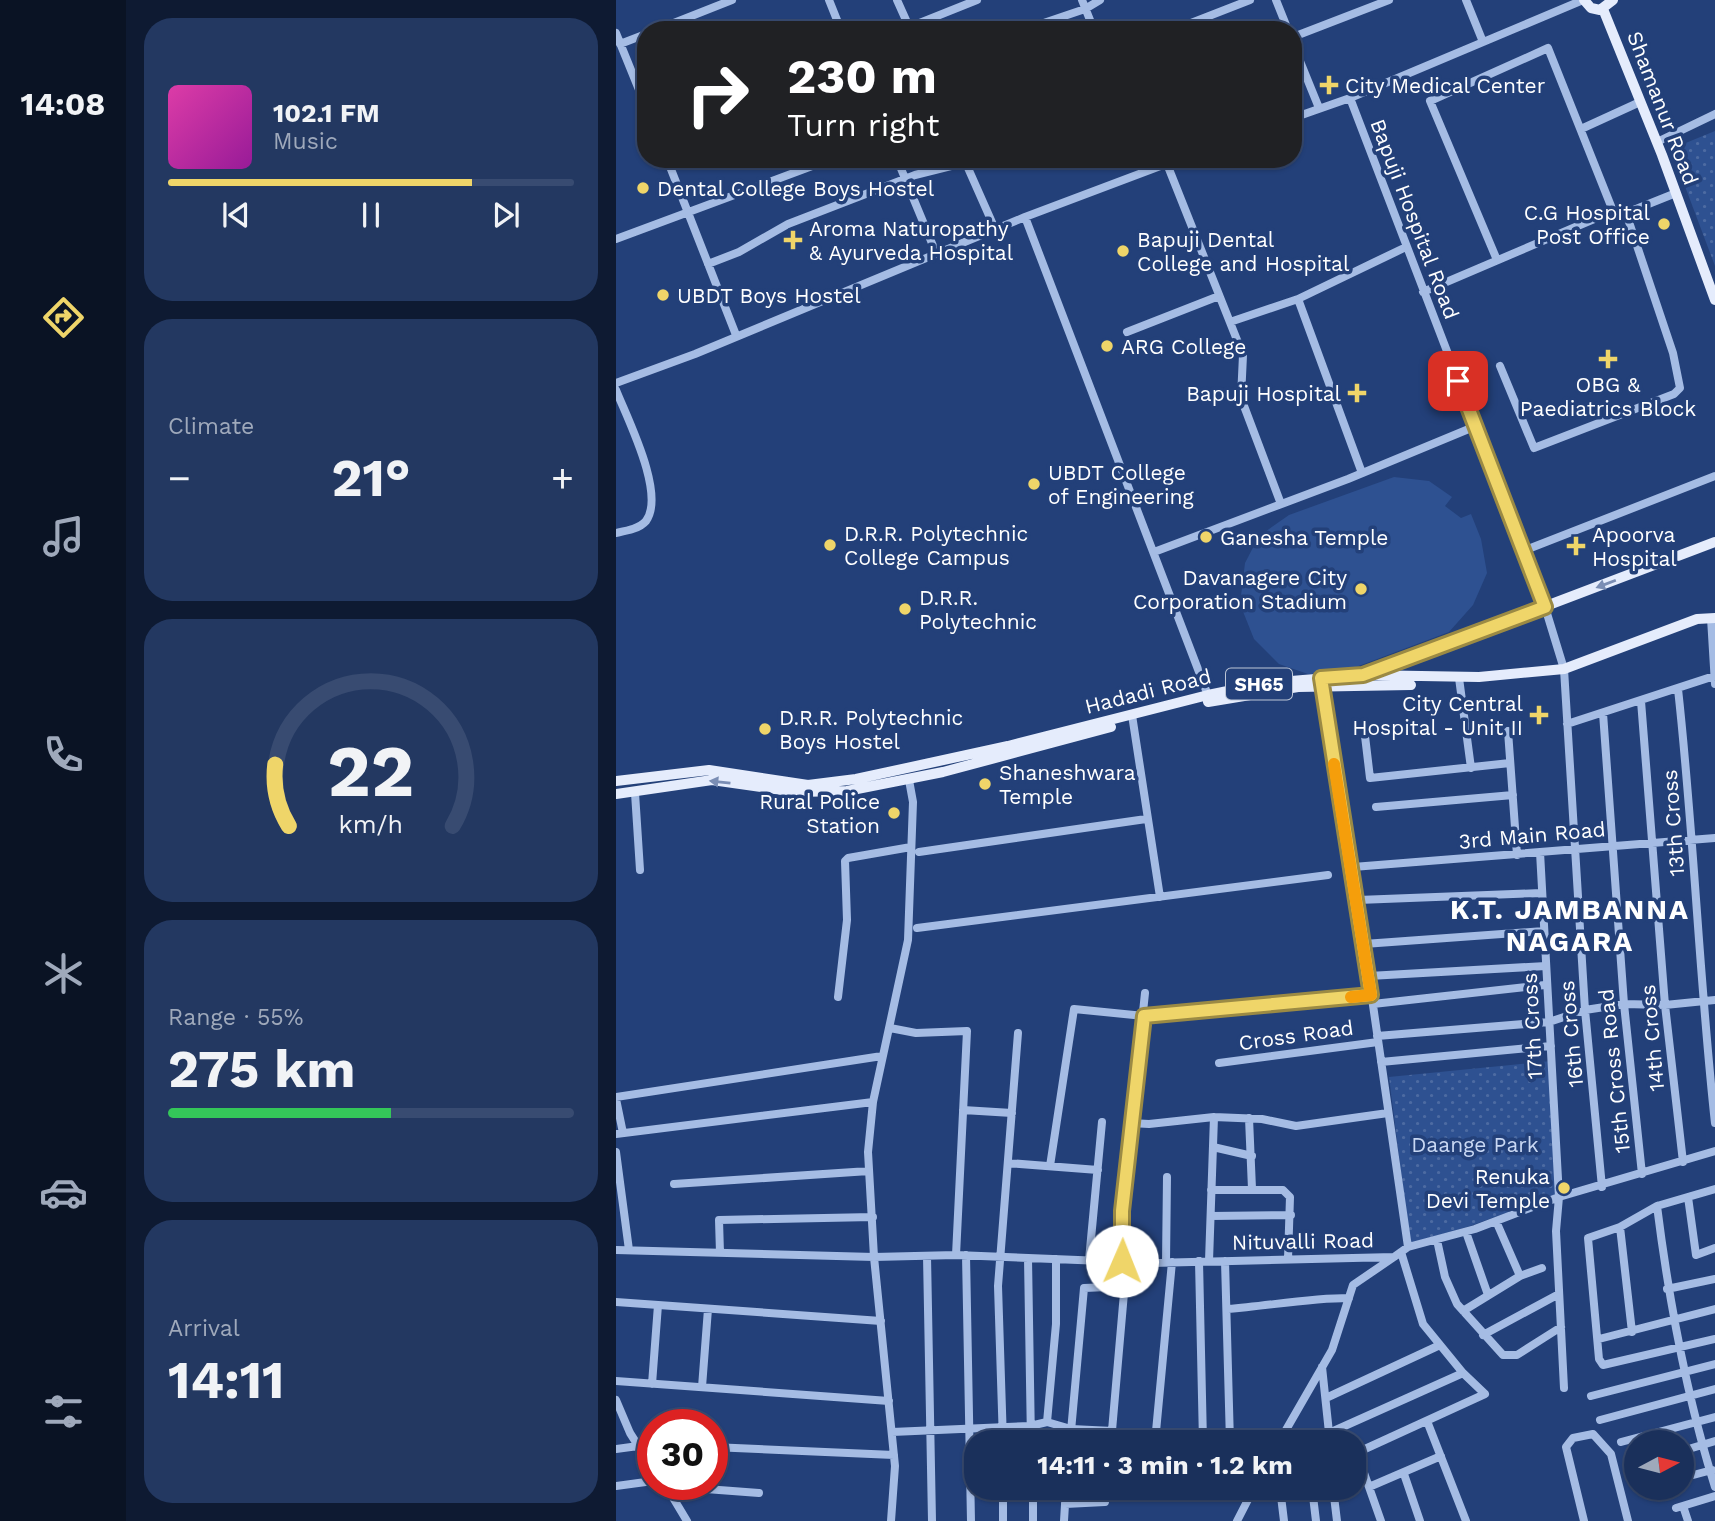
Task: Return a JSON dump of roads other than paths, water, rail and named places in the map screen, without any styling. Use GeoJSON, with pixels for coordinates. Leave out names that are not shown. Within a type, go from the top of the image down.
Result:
{"type":"FeatureCollection","features":[{"type":"Feature","properties":{"kind":"main road"},"geometry":{"type":"LineString","coordinates":[[1584,0],[1591,8],[1603,9],[1613,0]]}},
{"type":"Feature","properties":{"kind":"main road","name":"Shamanur Road"},"geometry":{"type":"LineString","coordinates":[[1603,9],[1657,142],[1715,300]]}},
{"type":"Feature","properties":{"kind":"main road"},"geometry":{"type":"LineString","coordinates":[[1363,675],[1715,542]]}},
{"type":"Feature","properties":{"kind":"main road","name":"Hadadi Road"},"geometry":{"type":"LineString","coordinates":[[959,762],[1267,683],[1321,682],[1363,675],[1392,681],[1460,681],[1564,669],[1698,619],[1713,618]]}},
{"type":"Feature","properties":{"kind":"main road"},"geometry":{"type":"LineString","coordinates":[[1321,682],[1392,681],[1396,663]]}},
{"type":"Feature","properties":{"kind":"main road"},"geometry":{"type":"LineString","coordinates":[[616,794],[712,780],[796,792],[829,793],[909,780],[959,762]]}},
{"type":"Feature","properties":{"kind":"main road"},"geometry":{"type":"LineString","coordinates":[[616,781],[709,770],[808,785],[959,762]]}},
{"type":"Feature","properties":{"kind":"street"},"geometry":{"type":"LineString","coordinates":[[679,21],[732,0]]}},
{"type":"Feature","properties":{"kind":"street"},"geometry":{"type":"LineString","coordinates":[[829,0],[837,21]]}},
{"type":"Feature","properties":{"kind":"street"},"geometry":{"type":"LineString","coordinates":[[897,0],[904,21]]}},
{"type":"Feature","properties":{"kind":"street"},"geometry":{"type":"LineString","coordinates":[[926,21],[977,0]]}},
{"type":"Feature","properties":{"kind":"street"},"geometry":{"type":"LineString","coordinates":[[1044,21],[1083,4],[1100,0]]}},
{"type":"Feature","properties":{"kind":"street"},"geometry":{"type":"LineString","coordinates":[[1196,21],[1250,0]]}},
{"type":"Feature","properties":{"kind":"street"},"geometry":{"type":"LineString","coordinates":[[1276,0],[1284,21]]}},
{"type":"Feature","properties":{"kind":"street"},"geometry":{"type":"LineString","coordinates":[[1302,34],[1389,0]]}},
{"type":"Feature","properties":{"kind":"street"},"geometry":{"type":"LineString","coordinates":[[1466,0],[1483,41]]}},
{"type":"Feature","properties":{"kind":"street"},"geometry":{"type":"LineString","coordinates":[[1302,115],[1350,98],[1568,3],[1584,0]]}},
{"type":"Feature","properties":{"kind":"street"},"geometry":{"type":"LineString","coordinates":[[1083,4],[1090,21]]}},
{"type":"Feature","properties":{"kind":"street"},"geometry":{"type":"LineString","coordinates":[[616,33],[637,85]]}},
{"type":"Feature","properties":{"kind":"street"},"geometry":{"type":"LineString","coordinates":[[620,44],[637,37]]}},
{"type":"Feature","properties":{"kind":"street"},"geometry":{"type":"LineString","coordinates":[[1497,260],[1430,101],[1548,48],[1613,211]]}},
{"type":"Feature","properties":{"kind":"street"},"geometry":{"type":"LineString","coordinates":[[1302,66],[1319,108]]}},
{"type":"Feature","properties":{"kind":"street","name":"Bapuji Hospital Road"},"geometry":{"type":"LineString","coordinates":[[1350,98],[1545,607],[1564,669]]}},
{"type":"Feature","properties":{"kind":"street"},"geometry":{"type":"LineString","coordinates":[[1581,129],[1640,102]]}},
{"type":"Feature","properties":{"kind":"street"},"geometry":{"type":"LineString","coordinates":[[1657,142],[1715,114]]}},
{"type":"Feature","properties":{"kind":"street"},"geometry":{"type":"LineString","coordinates":[[670,168],[736,335]]}},
{"type":"Feature","properties":{"kind":"street"},"geometry":{"type":"LineString","coordinates":[[616,239],[688,215],[808,168]]}},
{"type":"Feature","properties":{"kind":"street"},"geometry":{"type":"LineString","coordinates":[[900,168],[936,253]]}},
{"type":"Feature","properties":{"kind":"street"},"geometry":{"type":"LineString","coordinates":[[708,264],[739,252],[788,224],[915,175],[942,168]]}},
{"type":"Feature","properties":{"kind":"street"},"geometry":{"type":"LineString","coordinates":[[968,168],[995,229]]}},
{"type":"Feature","properties":{"kind":"street"},"geometry":{"type":"LineString","coordinates":[[616,383],[1025,217],[1154,168]]}},
{"type":"Feature","properties":{"kind":"street"},"geometry":{"type":"LineString","coordinates":[[1169,168],[1243,355],[1241,398],[1281,504]]}},
{"type":"Feature","properties":{"kind":"street"},"geometry":{"type":"LineString","coordinates":[[1423,292],[1613,211],[1626,213],[1676,193]]}},
{"type":"Feature","properties":{"kind":"street"},"geometry":{"type":"LineString","coordinates":[[1500,366],[1534,448],[1640,408],[1674,394],[1680,388],[1674,353],[1626,213]]}},
{"type":"Feature","properties":{"kind":"street"},"geometry":{"type":"LineString","coordinates":[[1025,217],[1209,698]]}},
{"type":"Feature","properties":{"kind":"street"},"geometry":{"type":"LineString","coordinates":[[1230,322],[1298,299],[1406,247]]}},
{"type":"Feature","properties":{"kind":"street"},"geometry":{"type":"LineString","coordinates":[[1126,332],[1219,296]]}},
{"type":"Feature","properties":{"kind":"street"},"geometry":{"type":"LineString","coordinates":[[1298,299],[1362,473]]}},
{"type":"Feature","properties":{"kind":"street"},"geometry":{"type":"LineString","coordinates":[[616,390],[647,471],[651,503],[648,519],[640,526],[616,533]]}},
{"type":"Feature","properties":{"kind":"street"},"geometry":{"type":"LineString","coordinates":[[1154,552],[1362,473],[1476,426]]}},
{"type":"Feature","properties":{"kind":"street"},"geometry":{"type":"LineString","coordinates":[[1523,551],[1715,476]]}},
{"type":"Feature","properties":{"kind":"street"},"geometry":{"type":"LineString","coordinates":[[1713,618],[1715,684]]}},
{"type":"Feature","properties":{"kind":"street","name":"16th Cross"},"geometry":{"type":"LineString","coordinates":[[1564,669],[1573,849],[1602,1187]]}},
{"type":"Feature","properties":{"kind":"street"},"geometry":{"type":"LineString","coordinates":[[1567,724],[1714,676]]}},
{"type":"Feature","properties":{"kind":"street"},"geometry":{"type":"LineString","coordinates":[[1460,681],[1471,768]]}},
{"type":"Feature","properties":{"kind":"street"},"geometry":{"type":"LineString","coordinates":[[1321,682],[1353,867],[1378,1039],[1401,1252],[1423,1324],[1462,1373],[1485,1394],[1366,1448]]}},
{"type":"Feature","properties":{"kind":"street","name":"13th Cross"},"geometry":{"type":"LineString","coordinates":[[1678,689],[1692,839],[1702,1002],[1715,1123]]}},
{"type":"Feature","properties":{"kind":"street","name":"14th Cross"},"geometry":{"type":"LineString","coordinates":[[1641,701],[1665,1005],[1683,1162]]}},
{"type":"Feature","properties":{"kind":"street","name":"15th Cross Road"},"geometry":{"type":"LineString","coordinates":[[1603,713],[1624,1004],[1642,1174]]}},
{"type":"Feature","properties":{"kind":"street"},"geometry":{"type":"LineString","coordinates":[[1133,718],[1146,819],[1160,897]]}},
{"type":"Feature","properties":{"kind":"street"},"geometry":{"type":"LineString","coordinates":[[1508,731],[1517,855]]}},
{"type":"Feature","properties":{"kind":"street"},"geometry":{"type":"LineString","coordinates":[[1365,736],[1370,778],[1510,763]]}},
{"type":"Feature","properties":{"kind":"street"},"geometry":{"type":"LineString","coordinates":[[891,1521],[894,1455],[874,1257],[869,1171],[873,1102],[908,940],[915,850],[914,802],[909,780]]}},
{"type":"Feature","properties":{"kind":"street"},"geometry":{"type":"LineString","coordinates":[[635,793],[640,870]]}},
{"type":"Feature","properties":{"kind":"street"},"geometry":{"type":"LineString","coordinates":[[1376,807],[1513,795]]}},
{"type":"Feature","properties":{"kind":"street"},"geometry":{"type":"LineString","coordinates":[[838,997],[846,952],[848,898],[845,862],[848,858],[1146,819]]}},
{"type":"Feature","properties":{"kind":"street","name":"3rd Main Road"},"geometry":{"type":"LineString","coordinates":[[1353,867],[1715,838]]}},
{"type":"Feature","properties":{"kind":"street","name":"17th Cross"},"geometry":{"type":"LineString","coordinates":[[1540,852],[1545,985],[1559,1197],[1556,1231],[1564,1388]]}},
{"type":"Feature","properties":{"kind":"street"},"geometry":{"type":"LineString","coordinates":[[917,928],[1328,875]]}},
{"type":"Feature","properties":{"kind":"street"},"geometry":{"type":"LineString","coordinates":[[1358,900],[1541,893]]}},
{"type":"Feature","properties":{"kind":"street"},"geometry":{"type":"LineString","coordinates":[[1364,944],[1544,931]]}},
{"type":"Feature","properties":{"kind":"street"},"geometry":{"type":"LineString","coordinates":[[1369,976],[1546,966]]}},
{"type":"Feature","properties":{"kind":"street"},"geometry":{"type":"LineString","coordinates":[[1050,1166],[1074,1009],[1144,1016],[1545,985]]}},
{"type":"Feature","properties":{"kind":"street"},"geometry":{"type":"LineString","coordinates":[[1108,1287],[1117,1261],[1145,993]]}},
{"type":"Feature","properties":{"kind":"street","name":"Cross Road"},"geometry":{"type":"LineString","coordinates":[[1219,1063],[1378,1039],[1549,1021],[1585,1010],[1624,1004],[1665,1005],[1715,1000]]}},
{"type":"Feature","properties":{"kind":"street"},"geometry":{"type":"LineString","coordinates":[[890,1028],[916,1033],[967,1031],[956,1255]]}},
{"type":"Feature","properties":{"kind":"street"},"geometry":{"type":"LineString","coordinates":[[1003,1430],[998,1286],[1018,1033]]}},
{"type":"Feature","properties":{"kind":"street"},"geometry":{"type":"LineString","coordinates":[[1381,1062],[1551,1046]]}},
{"type":"Feature","properties":{"kind":"street"},"geometry":{"type":"LineString","coordinates":[[873,1102],[619,1134],[616,1098],[882,1056]]}},
{"type":"Feature","properties":{"kind":"street"},"geometry":{"type":"LineString","coordinates":[[963,1110],[1012,1113]]}},
{"type":"Feature","properties":{"kind":"street"},"geometry":{"type":"LineString","coordinates":[[1131,1123],[1249,1118],[1296,1126],[1388,1113]]}},
{"type":"Feature","properties":{"kind":"street"},"geometry":{"type":"LineString","coordinates":[[1209,1261],[1214,1118]]}},
{"type":"Feature","properties":{"kind":"street"},"geometry":{"type":"LineString","coordinates":[[1249,1118],[1252,1189]]}},
{"type":"Feature","properties":{"kind":"street"},"geometry":{"type":"LineString","coordinates":[[1089,1260],[1102,1122]]}},
{"type":"Feature","properties":{"kind":"street"},"geometry":{"type":"LineString","coordinates":[[1213,1147],[1252,1156]]}},
{"type":"Feature","properties":{"kind":"street","name":"Nituvalli Road"},"geometry":{"type":"LineString","coordinates":[[616,1250],[874,1257],[966,1255],[1169,1262],[1288,1259],[1401,1252],[1466,1232],[1559,1197],[1602,1187],[1715,1151]]}},
{"type":"Feature","properties":{"kind":"street"},"geometry":{"type":"LineString","coordinates":[[616,1152],[629,1250]]}},
{"type":"Feature","properties":{"kind":"street"},"geometry":{"type":"LineString","coordinates":[[1008,1164],[1098,1170]]}},
{"type":"Feature","properties":{"kind":"street"},"geometry":{"type":"LineString","coordinates":[[674,1184],[869,1171]]}},
{"type":"Feature","properties":{"kind":"street"},"geometry":{"type":"LineString","coordinates":[[1156,1430],[1169,1262],[1167,1177]]}},
{"type":"Feature","properties":{"kind":"street"},"geometry":{"type":"LineString","coordinates":[[1211,1190],[1283,1189],[1290,1197],[1288,1259]]}},
{"type":"Feature","properties":{"kind":"street"},"geometry":{"type":"LineString","coordinates":[[1715,1189],[1657,1206],[1620,1227],[1588,1238],[1600,1359],[1603,1365],[1715,1339]]}},
{"type":"Feature","properties":{"kind":"street"},"geometry":{"type":"LineString","coordinates":[[1688,1197],[1696,1255],[1715,1248]]}},
{"type":"Feature","properties":{"kind":"street"},"geometry":{"type":"LineString","coordinates":[[1657,1206],[1667,1289],[1702,1446],[1712,1470],[1715,1487]]}},
{"type":"Feature","properties":{"kind":"street"},"geometry":{"type":"LineString","coordinates":[[1211,1216],[1291,1215]]}},
{"type":"Feature","properties":{"kind":"street"},"geometry":{"type":"LineString","coordinates":[[720,1253],[719,1220],[873,1217]]}},
{"type":"Feature","properties":{"kind":"street"},"geometry":{"type":"LineString","coordinates":[[1496,1221],[1520,1276]]}},
{"type":"Feature","properties":{"kind":"street"},"geometry":{"type":"LineString","coordinates":[[1620,1227],[1632,1332]]}},
{"type":"Feature","properties":{"kind":"street"},"geometry":{"type":"LineString","coordinates":[[1466,1232],[1488,1295]]}},
{"type":"Feature","properties":{"kind":"street"},"geometry":{"type":"LineString","coordinates":[[1437,1240],[1446,1277],[1457,1304],[1503,1355],[1517,1355],[1561,1327]]}},
{"type":"Feature","properties":{"kind":"street"},"geometry":{"type":"LineString","coordinates":[[1286,1430],[1332,1350],[1353,1285],[1401,1252]]}},
{"type":"Feature","properties":{"kind":"street"},"geometry":{"type":"LineString","coordinates":[[966,1255],[971,1521]]}},
{"type":"Feature","properties":{"kind":"street"},"geometry":{"type":"LineString","coordinates":[[927,1256],[932,1521]]}},
{"type":"Feature","properties":{"kind":"street"},"geometry":{"type":"LineString","coordinates":[[1028,1258],[1030,1430]]}},
{"type":"Feature","properties":{"kind":"street"},"geometry":{"type":"LineString","coordinates":[[1047,1422],[1056,1324],[1056,1259]]}},
{"type":"Feature","properties":{"kind":"street"},"geometry":{"type":"LineString","coordinates":[[1199,1261],[1203,1430]]}},
{"type":"Feature","properties":{"kind":"street"},"geometry":{"type":"LineString","coordinates":[[1225,1261],[1230,1430]]}},
{"type":"Feature","properties":{"kind":"street"},"geometry":{"type":"LineString","coordinates":[[1463,1311],[1520,1276],[1542,1268]]}},
{"type":"Feature","properties":{"kind":"street"},"geometry":{"type":"LineString","coordinates":[[1667,1289],[1715,1279]]}},
{"type":"Feature","properties":{"kind":"street"},"geometry":{"type":"LineString","coordinates":[[892,1432],[1030,1426],[1047,1422],[1071,1429],[1112,1430],[1124,1293],[1108,1287],[1084,1288],[1071,1429]]}},
{"type":"Feature","properties":{"kind":"street"},"geometry":{"type":"LineString","coordinates":[[1483,1335],[1559,1294]]}},
{"type":"Feature","properties":{"kind":"street"},"geometry":{"type":"LineString","coordinates":[[1228,1309],[1319,1298],[1349,1298]]}},
{"type":"Feature","properties":{"kind":"street"},"geometry":{"type":"LineString","coordinates":[[616,1303],[881,1321]]}},
{"type":"Feature","properties":{"kind":"street"},"geometry":{"type":"LineString","coordinates":[[652,1384],[658,1305]]}},
{"type":"Feature","properties":{"kind":"street"},"geometry":{"type":"LineString","coordinates":[[702,1387],[708,1309]]}},
{"type":"Feature","properties":{"kind":"street"},"geometry":{"type":"LineString","coordinates":[[1600,1339],[1715,1309]]}},
{"type":"Feature","properties":{"kind":"street"},"geometry":{"type":"LineString","coordinates":[[1326,1398],[1440,1345]]}},
{"type":"Feature","properties":{"kind":"street"},"geometry":{"type":"LineString","coordinates":[[1591,1396],[1715,1364]]}},
{"type":"Feature","properties":{"kind":"street"},"geometry":{"type":"LineString","coordinates":[[1322,1367],[1329,1430]]}},
{"type":"Feature","properties":{"kind":"street"},"geometry":{"type":"LineString","coordinates":[[1346,1430],[1462,1373]]}},
{"type":"Feature","properties":{"kind":"street"},"geometry":{"type":"LineString","coordinates":[[616,1381],[889,1401]]}},
{"type":"Feature","properties":{"kind":"street"},"geometry":{"type":"LineString","coordinates":[[1600,1420],[1715,1389]]}},
{"type":"Feature","properties":{"kind":"street"},"geometry":{"type":"LineString","coordinates":[[616,1400],[621,1423],[637,1443]]}},
{"type":"Feature","properties":{"kind":"street"},"geometry":{"type":"LineString","coordinates":[[1621,1442],[1715,1416]]}},
{"type":"Feature","properties":{"kind":"street"},"geometry":{"type":"LineString","coordinates":[[1427,1421],[1466,1521]]}},
{"type":"Feature","properties":{"kind":"street"},"geometry":{"type":"LineString","coordinates":[[1584,1521],[1566,1447],[1573,1438],[1592,1434],[1611,1454],[1628,1521]]}},
{"type":"Feature","properties":{"kind":"street"},"geometry":{"type":"LineString","coordinates":[[1694,1448],[1715,1441]]}},
{"type":"Feature","properties":{"kind":"street"},"geometry":{"type":"LineString","coordinates":[[616,1449],[637,1444]]}},
{"type":"Feature","properties":{"kind":"street"},"geometry":{"type":"LineString","coordinates":[[728,1448],[894,1455]]}},
{"type":"Feature","properties":{"kind":"street"},"geometry":{"type":"LineString","coordinates":[[1369,1487],[1441,1456]]}},
{"type":"Feature","properties":{"kind":"street"},"geometry":{"type":"LineString","coordinates":[[1694,1475],[1712,1470]]}},
{"type":"Feature","properties":{"kind":"street"},"geometry":{"type":"LineString","coordinates":[[1404,1474],[1420,1521]]}},
{"type":"Feature","properties":{"kind":"street"},"geometry":{"type":"LineString","coordinates":[[1366,1479],[1381,1521]]}},
{"type":"Feature","properties":{"kind":"street"},"geometry":{"type":"LineString","coordinates":[[616,1486],[637,1483]]}},
{"type":"Feature","properties":{"kind":"street"},"geometry":{"type":"LineString","coordinates":[[728,1490],[759,1493]]}},
{"type":"Feature","properties":{"kind":"street"},"geometry":{"type":"LineString","coordinates":[[1688,1521],[1680,1507],[1715,1496]]}},
{"type":"Feature","properties":{"kind":"street"},"geometry":{"type":"LineString","coordinates":[[674,1500],[687,1521]]}},
{"type":"Feature","properties":{"kind":"street"},"geometry":{"type":"LineString","coordinates":[[1003,1500],[1003,1521]]}},
{"type":"Feature","properties":{"kind":"street"},"geometry":{"type":"LineString","coordinates":[[1033,1500],[1033,1521]]}},
{"type":"Feature","properties":{"kind":"street"},"geometry":{"type":"LineString","coordinates":[[1064,1521],[1065,1500]]}},
{"type":"Feature","properties":{"kind":"street"},"geometry":{"type":"LineString","coordinates":[[1065,1504],[1105,1500]]}},
{"type":"Feature","properties":{"kind":"street"},"geometry":{"type":"LineString","coordinates":[[1237,1521],[1249,1500]]}},
{"type":"Feature","properties":{"kind":"street"},"geometry":{"type":"LineString","coordinates":[[1281,1500],[1284,1521]]}},
{"type":"Feature","properties":{"kind":"street"},"geometry":{"type":"LineString","coordinates":[[1313,1500],[1316,1521]]}},
{"type":"Feature","properties":{"kind":"street"},"geometry":{"type":"LineString","coordinates":[[1335,1500],[1338,1521]]}},
{"type":"Feature","properties":{"kind":"place","name":"City Medical Center"},"geometry":{"type":"Point","coordinates":[1329,85]}},
{"type":"Feature","properties":{"kind":"place","name":"Dental College Boys Hostel"},"geometry":{"type":"Point","coordinates":[643,188]}},
{"type":"Feature","properties":{"kind":"place","name":"C.G Hospital Post Office"},"geometry":{"type":"Point","coordinates":[1664,224]}},
{"type":"Feature","properties":{"kind":"place","name":"Aroma Naturopathy & Ayurveda Hospital"},"geometry":{"type":"Point","coordinates":[793,240]}},
{"type":"Feature","properties":{"kind":"place","name":"Bapuji Dental College and Hospital"},"geometry":{"type":"Point","coordinates":[1123,251]}},
{"type":"Feature","properties":{"kind":"place","name":"UBDT Boys Hostel"},"geometry":{"type":"Point","coordinates":[663,295]}},
{"type":"Feature","properties":{"kind":"place","name":"ARG College"},"geometry":{"type":"Point","coordinates":[1107,346]}},
{"type":"Feature","properties":{"kind":"place","name":"OBG & Paediatrics Block"},"geometry":{"type":"Point","coordinates":[1608,359]}},
{"type":"Feature","properties":{"kind":"place","name":"Bapuji Hospital"},"geometry":{"type":"Point","coordinates":[1357,393]}},
{"type":"Feature","properties":{"kind":"place","name":"UBDT College of Engineering"},"geometry":{"type":"Point","coordinates":[1034,484]}},
{"type":"Feature","properties":{"kind":"place","name":"Ganesha Temple"},"geometry":{"type":"Point","coordinates":[1206,537]}},
{"type":"Feature","properties":{"kind":"place","name":"D.R.R. Polytechnic College Campus"},"geometry":{"type":"Point","coordinates":[830,545]}},
{"type":"Feature","properties":{"kind":"place","name":"Apoorva Hospital"},"geometry":{"type":"Point","coordinates":[1576,546]}},
{"type":"Feature","properties":{"kind":"place","name":"Davanagere City Corporation Stadium"},"geometry":{"type":"Point","coordinates":[1361,589]}},
{"type":"Feature","properties":{"kind":"place","name":"D.R.R. Polytechnic"},"geometry":{"type":"Point","coordinates":[905,609]}},
{"type":"Feature","properties":{"kind":"place","name":"City Central Hospital - Unit II"},"geometry":{"type":"Point","coordinates":[1539,715]}},
{"type":"Feature","properties":{"kind":"place","name":"D.R.R. Polytechnic Boys Hostel"},"geometry":{"type":"Point","coordinates":[765,729]}},
{"type":"Feature","properties":{"kind":"place","name":"Shaneshwara Temple"},"geometry":{"type":"Point","coordinates":[985,784]}},
{"type":"Feature","properties":{"kind":"place","name":"Rural Police Station"},"geometry":{"type":"Point","coordinates":[894,813]}},
{"type":"Feature","properties":{"kind":"place","name":"Renuka Devi Temple"},"geometry":{"type":"Point","coordinates":[1564,1188]}},
{"type":"Feature","properties":{"kind":"district","name":"K.T. JAMBANNA NAGARA"},"geometry":{"type":"Point","coordinates":[1570,925]}},
{"type":"Feature","properties":{"kind":"park label","name":"Daange Park"},"geometry":{"type":"Point","coordinates":[1475,1144]}}]}
